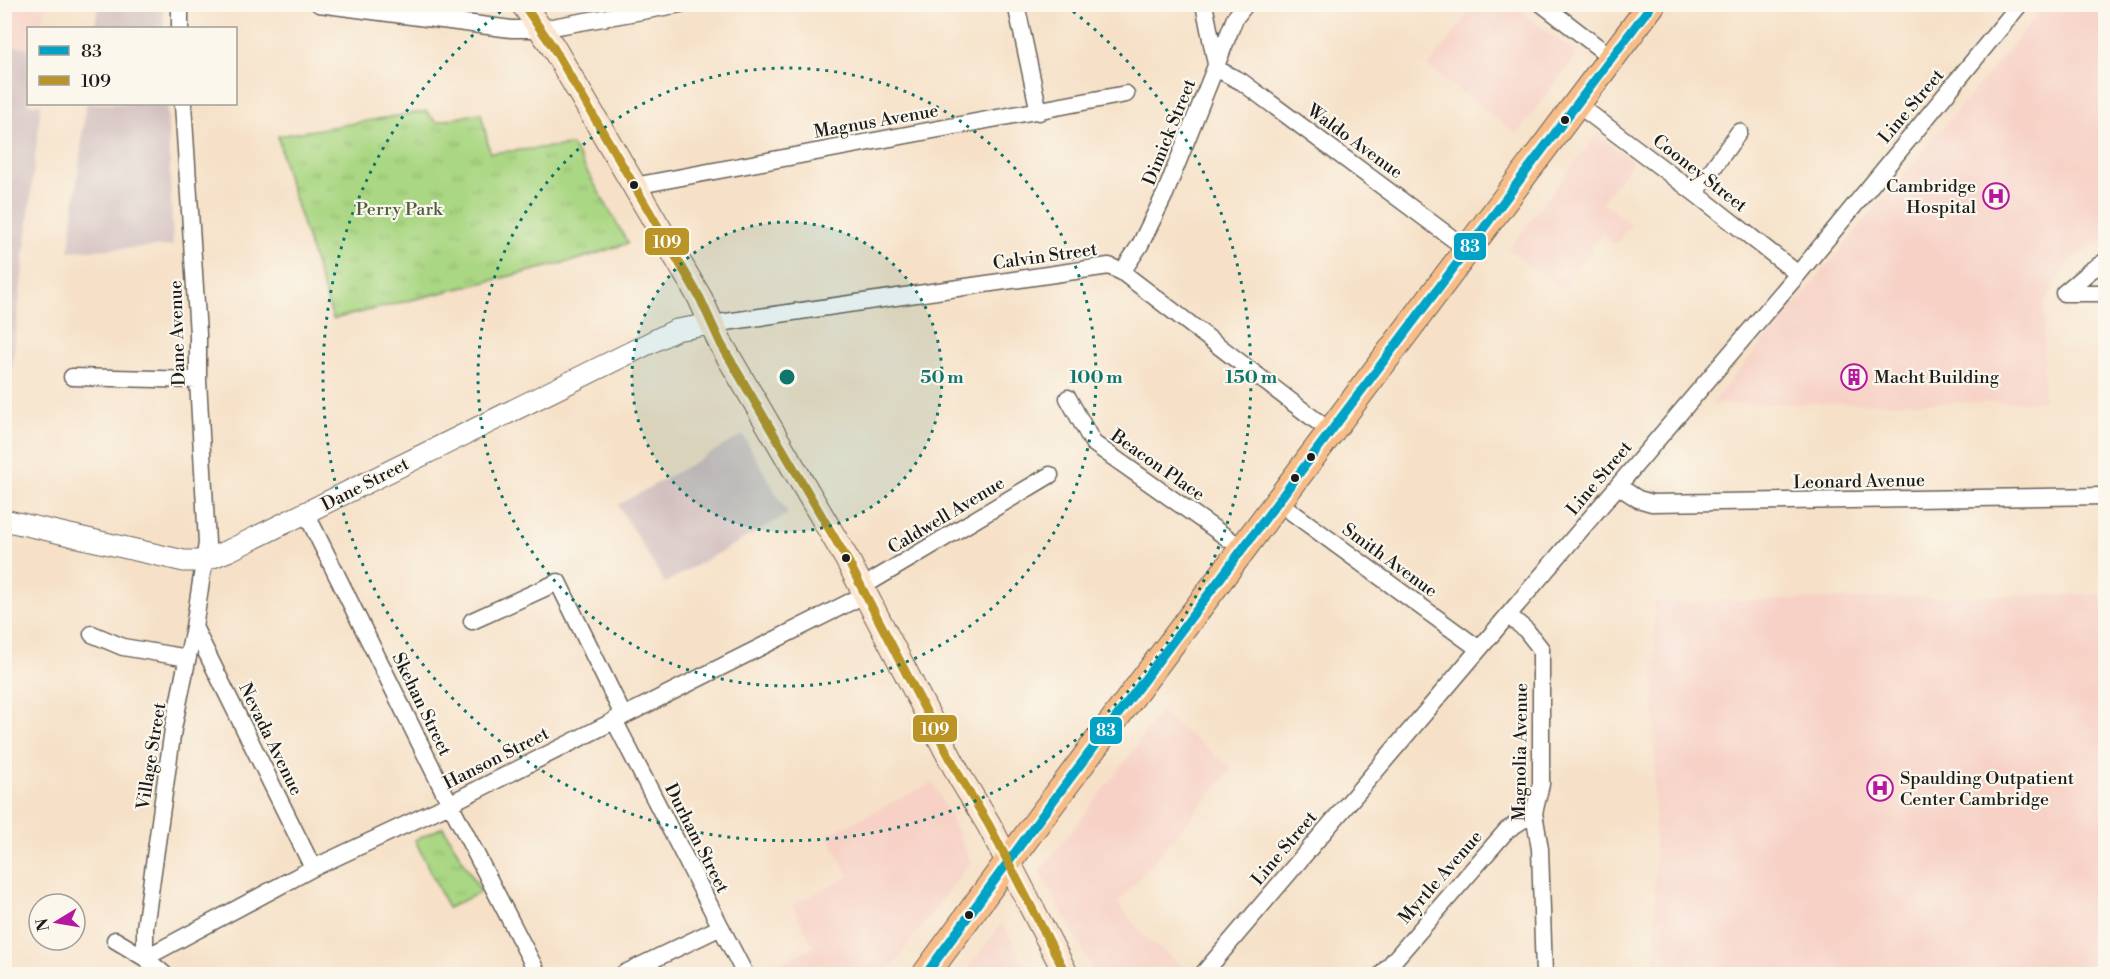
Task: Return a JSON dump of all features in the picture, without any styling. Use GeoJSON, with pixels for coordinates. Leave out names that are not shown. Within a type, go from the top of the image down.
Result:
{"type":"FeatureCollection","features":[{"type":"Feature","properties":{"kind":"main road"},"geometry":{"type":"LineString","coordinates":[[523,4],[541,29],[700,298],[730,360],[864,591],[960,777],[990,825],[1066,975]]}},
{"type":"Feature","properties":{"kind":"main road"},"geometry":{"type":"LineString","coordinates":[[926,975],[1008,862],[1652,4]]}},
{"type":"Feature","properties":{"kind":"street"},"geometry":{"type":"LineString","coordinates":[[180,4],[180,27]]}},
{"type":"Feature","properties":{"kind":"street"},"geometry":{"type":"LineString","coordinates":[[319,4],[511,29],[541,29],[681,4]]}},
{"type":"Feature","properties":{"kind":"street"},"geometry":{"type":"LineString","coordinates":[[1016,4],[1039,112]]}},
{"type":"Feature","properties":{"kind":"street"},"geometry":{"type":"LineString","coordinates":[[1204,4],[1217,69]]}},
{"type":"Feature","properties":{"kind":"street","name":"Dimick Street"},"geometry":{"type":"LineString","coordinates":[[1122,272],[1140,245],[1165,194],[1217,69],[1235,18],[1246,4]]}},
{"type":"Feature","properties":{"kind":"street"},"geometry":{"type":"LineString","coordinates":[[1542,4],[1612,58]]}},
{"type":"Feature","properties":{"kind":"street","name":"Line Street"},"geometry":{"type":"LineString","coordinates":[[1203,975],[1798,274],[2020,4]]}},
{"type":"Feature","properties":{"kind":"street","name":"Waldo Avenue"},"geometry":{"type":"LineString","coordinates":[[1217,69],[1242,82],[1468,250]]}},
{"type":"Feature","properties":{"kind":"street","name":"Magnus Avenue"},"geometry":{"type":"LineString","coordinates":[[634,186],[1126,94]]}},
{"type":"Feature","properties":{"kind":"street","name":"Cooney Street"},"geometry":{"type":"LineString","coordinates":[[1577,104],[1798,274]]}},
{"type":"Feature","properties":{"kind":"street","name":"Dane Avenue"},"geometry":{"type":"LineString","coordinates":[[183,105],[198,334],[198,380],[207,543],[203,561]]}},
{"type":"Feature","properties":{"kind":"street"},"geometry":{"type":"LineString","coordinates":[[1695,193],[1739,132]]}},
{"type":"Feature","properties":{"kind":"street"},"geometry":{"type":"LineString","coordinates":[[2106,261],[2064,293],[2106,293]]}},
{"type":"Feature","properties":{"kind":"street","name":"Calvin Street"},"geometry":{"type":"LineString","coordinates":[[712,324],[1109,266],[1122,272],[1331,432]]}},
{"type":"Feature","properties":{"kind":"street","name":"Dane Street"},"geometry":{"type":"LineString","coordinates":[[4,520],[184,561],[203,561],[306,513],[676,330],[712,324]]}},
{"type":"Feature","properties":{"kind":"street"},"geometry":{"type":"LineString","coordinates":[[72,377],[198,380]]}},
{"type":"Feature","properties":{"kind":"street","name":"Beacon Place"},"geometry":{"type":"LineString","coordinates":[[1068,398],[1093,443],[1243,549]]}},
{"type":"Feature","properties":{"kind":"street","name":"Caldwell Avenue"},"geometry":{"type":"LineString","coordinates":[[864,591],[1050,475]]}},
{"type":"Feature","properties":{"kind":"street","name":"Leonard Avenue"},"geometry":{"type":"LineString","coordinates":[[1618,486],[1638,499],[1652,503],[2106,496]]}},
{"type":"Feature","properties":{"kind":"street","name":"Smith Avenue"},"geometry":{"type":"LineString","coordinates":[[1278,502],[1479,649]]}},
{"type":"Feature","properties":{"kind":"street","name":"Skehan Street"},"geometry":{"type":"LineString","coordinates":[[306,513],[449,803],[538,975]]}},
{"type":"Feature","properties":{"kind":"street","name":"Village Street"},"geometry":{"type":"LineString","coordinates":[[145,958],[145,927],[170,751],[194,627],[203,561]]}},
{"type":"Feature","properties":{"kind":"street","name":"Durham Street"},"geometry":{"type":"LineString","coordinates":[[472,621],[558,582],[619,717],[745,975]]}},
{"type":"Feature","properties":{"kind":"street","name":"Hanson Street"},"geometry":{"type":"LineString","coordinates":[[145,958],[313,868],[449,803],[864,591]]}},
{"type":"Feature","properties":{"kind":"street","name":"Magnolia Avenue"},"geometry":{"type":"LineString","coordinates":[[1509,615],[1526,630],[1541,650],[1541,784],[1534,813],[1540,849],[1544,975]]}},
{"type":"Feature","properties":{"kind":"street","name":"Nevada Avenue"},"geometry":{"type":"LineString","coordinates":[[194,627],[313,868]]}},
{"type":"Feature","properties":{"kind":"street"},"geometry":{"type":"LineString","coordinates":[[92,634],[123,648],[188,658]]}},
{"type":"Feature","properties":{"kind":"street","name":"Myrtle Avenue"},"geometry":{"type":"LineString","coordinates":[[1382,975],[1507,830],[1534,813]]}},
{"type":"Feature","properties":{"kind":"street"},"geometry":{"type":"LineString","coordinates":[[623,975],[721,927]]}},
{"type":"Feature","properties":{"kind":"street"},"geometry":{"type":"LineString","coordinates":[[115,940],[145,958],[164,975]]}},
{"type":"Feature","properties":{"kind":"shaded area"},"geometry":{"type":"Polygon","coordinates":[[[5,5],[45,5],[42,27],[27,27],[27,48],[5,45],[5,5]]]}},
{"type":"Feature","properties":{"kind":"shaded area"},"geometry":{"type":"Polygon","coordinates":[[[98,5],[163,5],[164,27],[95,27],[98,5]]]}},
{"type":"Feature","properties":{"kind":"shaded area"},"geometry":{"type":"Polygon","coordinates":[[[1475,5],[1512,5],[1577,54],[1517,134],[1428,67],[1475,5]]]}},
{"type":"Feature","properties":{"kind":"shaded area","name":"Cambridge Hospital"},"geometry":{"type":"Polygon","coordinates":[[[2046,5],[2105,5],[2106,241],[2095,244],[2071,259],[2044,304],[2044,402],[1711,404],[2046,5]]]}},
{"type":"Feature","properties":{"kind":"shaded area"},"geometry":{"type":"Polygon","coordinates":[[[5,45],[27,48],[27,105],[41,105],[5,433],[5,45]]]}},
{"type":"Feature","properties":{"kind":"shaded area"},"geometry":{"type":"Polygon","coordinates":[[[86,105],[167,105],[173,246],[69,251],[86,105]]]}},
{"type":"Feature","properties":{"kind":"shaded area"},"geometry":{"type":"Polygon","coordinates":[[[1597,134],[1633,162],[1602,202],[1631,225],[1616,244],[1602,234],[1562,290],[1508,250],[1597,134]]]}},
{"type":"Feature","properties":{"kind":"shaded area"},"geometry":{"type":"Polygon","coordinates":[[[743,435],[788,514],[665,583],[618,505],[743,435]]]}},
{"type":"Feature","properties":{"kind":"shaded area","name":"Spaulding Outpatient Center Cambridge"},"geometry":{"type":"Polygon","coordinates":[[[2105,594],[2105,974],[1655,974],[1654,602],[2105,594]]]}},
{"type":"Feature","properties":{"kind":"shaded area"},"geometry":{"type":"Polygon","coordinates":[[[1160,712],[1232,768],[1118,903],[1145,937],[1187,970],[1183,974],[1095,974],[1040,871],[1127,759],[1160,712]]]}},
{"type":"Feature","properties":{"kind":"shaded area"},"geometry":{"type":"Polygon","coordinates":[[[933,782],[971,861],[886,974],[766,974],[764,971],[814,947],[792,905],[849,876],[827,835],[933,782]]]}},
{"type":"Feature","properties":{"kind":"shaded area"},"geometry":{"type":"Polygon","coordinates":[[[1002,923],[1029,974],[964,974],[1002,923]]]}},
{"type":"Feature","properties":{"kind":"green space","name":"Perry Park"},"geometry":{"type":"Polygon","coordinates":[[[426,111],[436,122],[481,113],[490,153],[572,145],[628,243],[580,259],[333,319],[285,169],[278,136],[426,111]]]}},
{"type":"Feature","properties":{"kind":"green space"},"geometry":{"type":"Polygon","coordinates":[[[443,827],[481,892],[448,908],[415,840],[443,827]]]}},
{"type":"Feature","properties":{"kind":"transit line","name":"109"},"geometry":{"type":"LineString","coordinates":[[523,4],[553,47],[700,298],[721,344],[848,561],[1066,974]]}},
{"type":"Feature","properties":{"kind":"transit line","name":"83"},"geometry":{"type":"LineString","coordinates":[[926,974],[1041,817],[1652,4]]}},
{"type":"Feature","properties":{"kind":"place","name":"Cambridge Hospital"},"geometry":{"type":"Point","coordinates":[1996,196]}},
{"type":"Feature","properties":{"kind":"place","name":"Macht Building"},"geometry":{"type":"Point","coordinates":[1854,377]}},
{"type":"Feature","properties":{"kind":"place","name":"Spaulding Outpatient Center Cambridge"},"geometry":{"type":"Point","coordinates":[1880,788]}}]}
